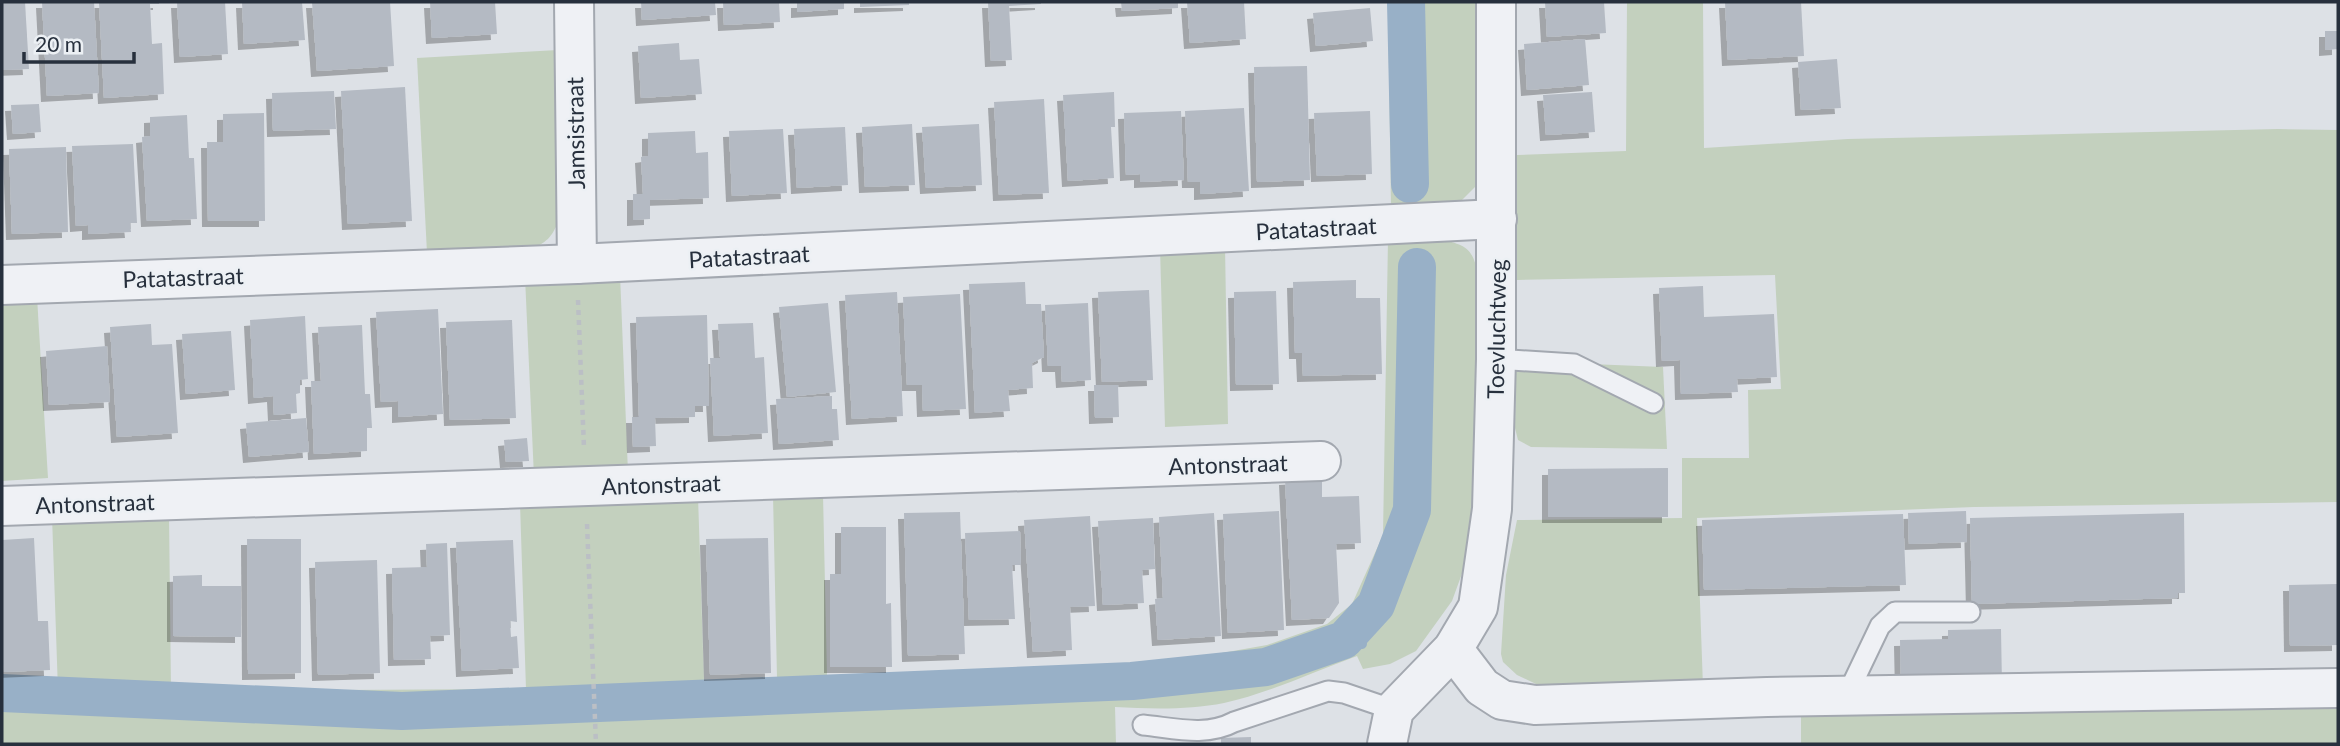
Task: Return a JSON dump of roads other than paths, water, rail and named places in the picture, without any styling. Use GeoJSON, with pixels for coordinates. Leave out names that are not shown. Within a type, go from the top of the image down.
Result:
{"type":"FeatureCollection","features":[{"type":"Feature","properties":{"kind":"street","name":"Jamsistraat"},"geometry":{"type":"LineString","coordinates":[[574,2],[577,264]]}},
{"type":"Feature","properties":{"kind":"street","name":"Toevluchtweg"},"geometry":{"type":"LineString","coordinates":[[1390,727],[1453,649],[1478,607],[1492,509],[1496,359],[1496,2]]}},
{"type":"Feature","properties":{"kind":"street","name":"Patatastraat"},"geometry":{"type":"LineString","coordinates":[[2,285],[577,264],[1497,219]]}},
{"type":"Feature","properties":{"kind":"street","name":"Antonstraat"},"geometry":{"type":"LineString","coordinates":[[2,506],[1321,461]]}},
{"type":"Feature","properties":{"kind":"street"},"geometry":{"type":"LineString","coordinates":[[1453,649],[1482,687],[1502,700],[1535,705],[1847,695],[2338,688]]}},
{"type":"Feature","properties":{"kind":"lane"},"geometry":{"type":"LineString","coordinates":[[1496,359],[1574,364],[1653,403]]}},
{"type":"Feature","properties":{"kind":"lane"},"geometry":{"type":"LineString","coordinates":[[1847,695],[1880,626],[1895,612],[1970,612]]}},
{"type":"Feature","properties":{"kind":"lane"},"geometry":{"type":"LineString","coordinates":[[1143,725],[1205,732],[1220,730],[1234,722],[1328,691],[1344,693],[1390,727]]}},
{"type":"Feature","properties":{"kind":"waterway"},"geometry":{"type":"LineString","coordinates":[[1406,2],[1410,184]]}},
{"type":"Feature","properties":{"kind":"waterway"},"geometry":{"type":"LineString","coordinates":[[2,693],[402,711],[1132,681],[1266,667],[1344,640],[1376,605],[1412,510],[1417,267]]}},
{"type":"Feature","properties":{"kind":"waterway"},"geometry":{"type":"LineString","coordinates":[[1344,640],[1362,644]]}}]}
